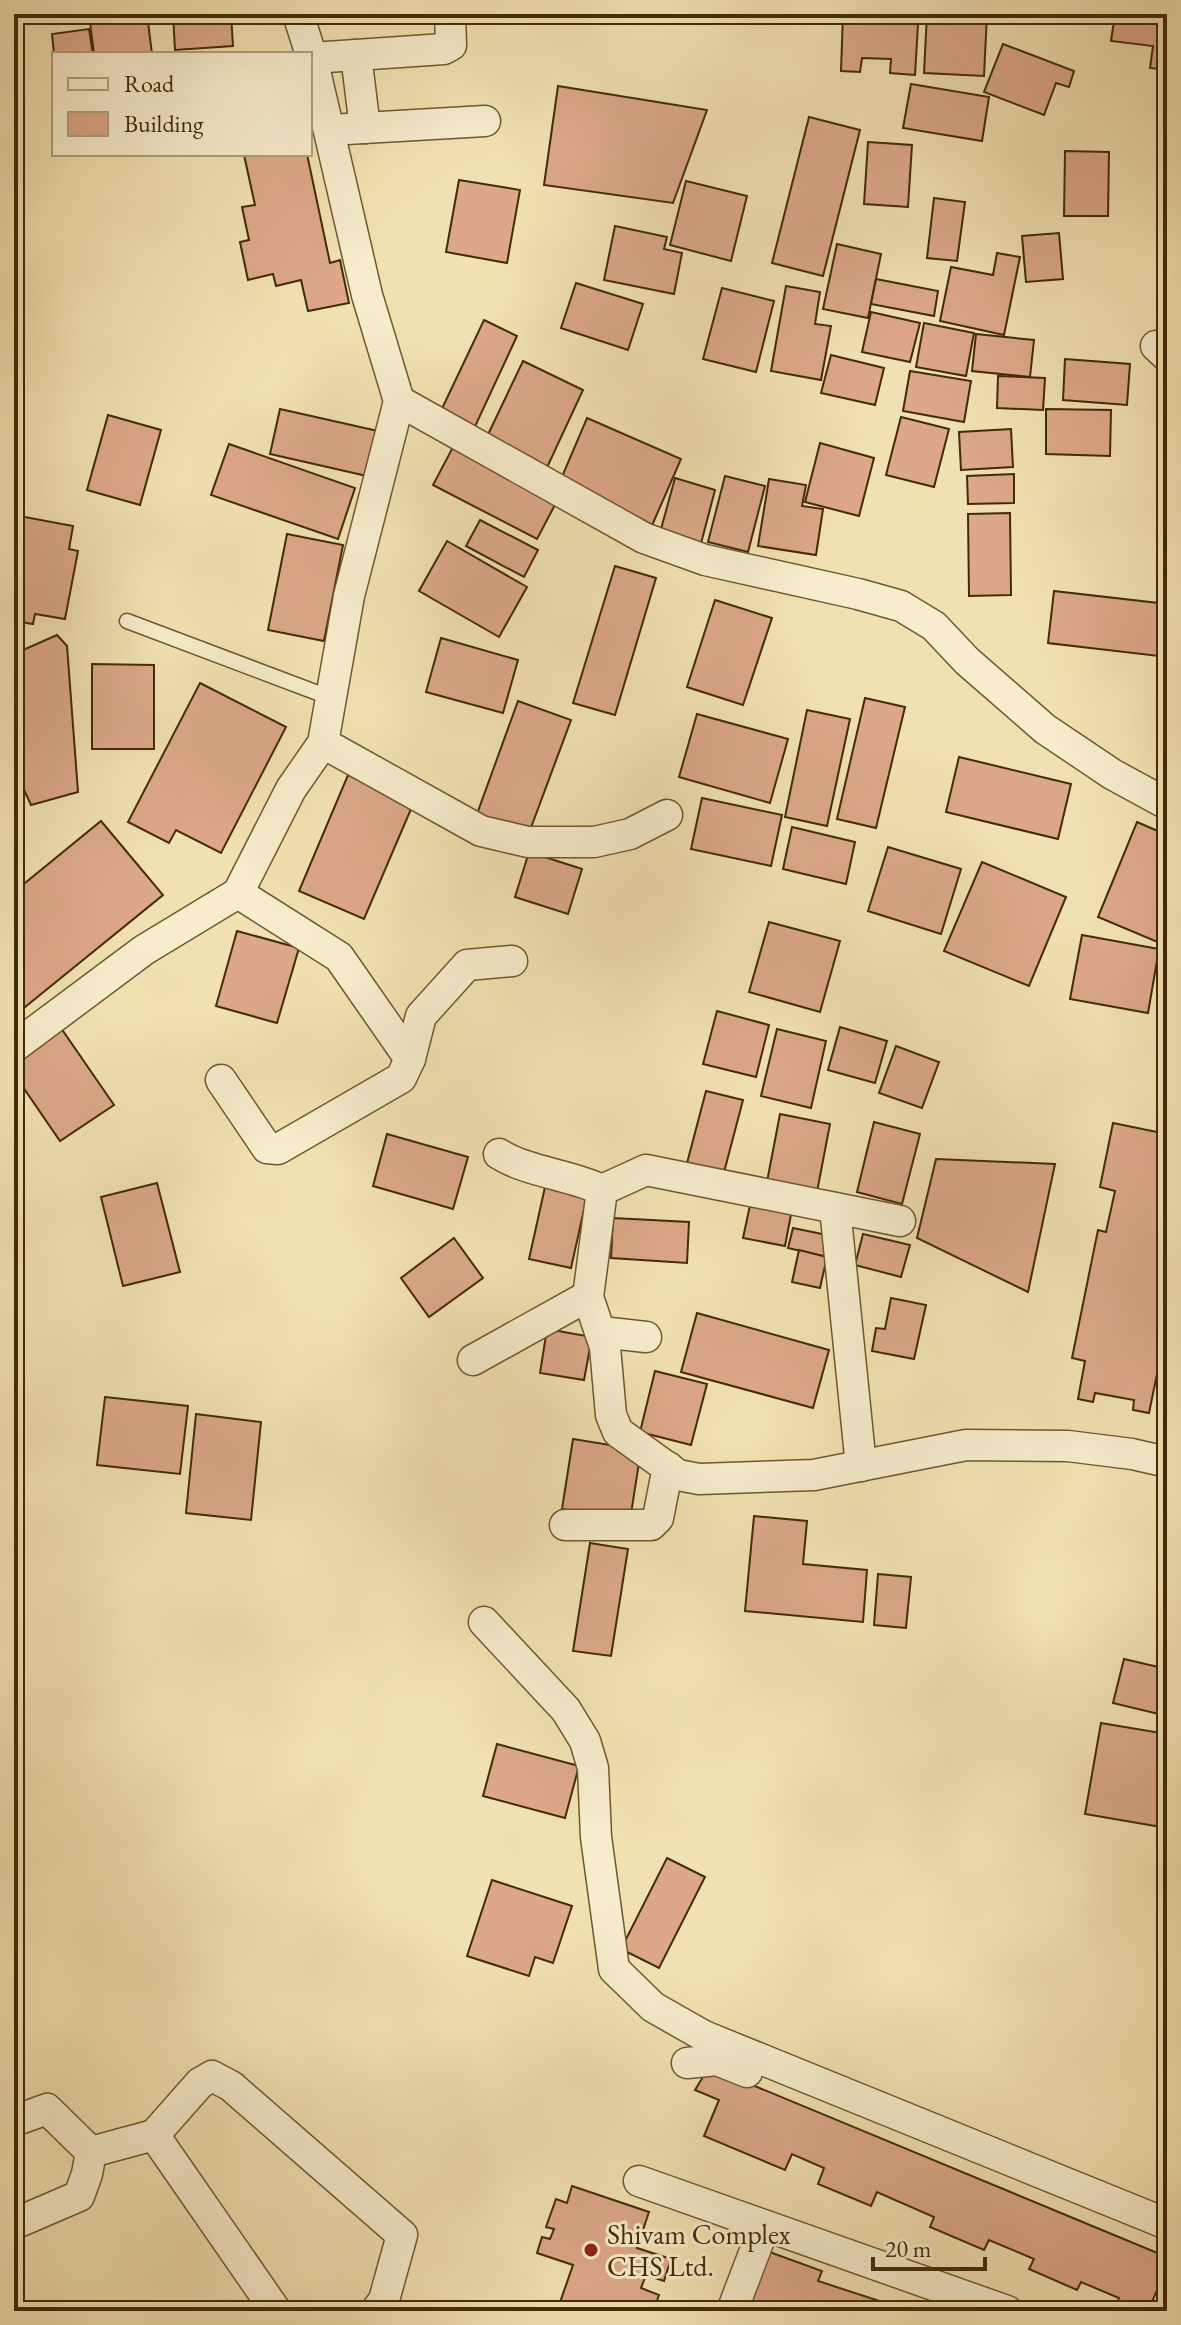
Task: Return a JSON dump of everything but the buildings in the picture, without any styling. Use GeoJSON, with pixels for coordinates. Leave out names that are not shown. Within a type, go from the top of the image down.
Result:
{"type":"FeatureCollection","features":[{"type":"Feature","properties":{"kind":"street"},"geometry":{"type":"LineString","coordinates":[[298,14],[310,52]]}},
{"type":"Feature","properties":{"kind":"street"},"geometry":{"type":"LineString","coordinates":[[14,1047],[144,950],[238,893],[291,789],[323,743],[349,596],[399,401],[367,295],[312,58],[444,49],[451,45],[450,14]]}},
{"type":"Feature","properties":{"kind":"street"},"geometry":{"type":"LineString","coordinates":[[356,55],[365,128]]}},
{"type":"Feature","properties":{"kind":"street"},"geometry":{"type":"LineString","coordinates":[[329,130],[485,121]]}},
{"type":"Feature","properties":{"kind":"street"},"geometry":{"type":"LineString","coordinates":[[399,401],[644,538],[705,560],[901,606],[934,626],[967,661],[1045,729],[1112,774],[1167,804]]}},
{"type":"Feature","properties":{"kind":"street"},"geometry":{"type":"LineString","coordinates":[[323,743],[481,831],[528,842],[594,842],[630,834],[667,815]]}},
{"type":"Feature","properties":{"kind":"street"},"geometry":{"type":"LineString","coordinates":[[238,893],[339,957],[410,1059]]}},
{"type":"Feature","properties":{"kind":"street"},"geometry":{"type":"LineString","coordinates":[[221,1080],[267,1148],[278,1149],[401,1078],[410,1059],[421,1016],[467,965],[512,961]]}},
{"type":"Feature","properties":{"kind":"street"},"geometry":{"type":"LineString","coordinates":[[499,1154],[512,1162],[583,1181],[602,1190],[646,1170],[900,1221]]}},
{"type":"Feature","properties":{"kind":"street"},"geometry":{"type":"LineString","coordinates":[[602,1190],[588,1296],[605,1347],[611,1415],[618,1432],[678,1475],[699,1479],[814,1475],[966,1445],[1068,1446],[1167,1462]]}},
{"type":"Feature","properties":{"kind":"street"},"geometry":{"type":"LineString","coordinates":[[835,1208],[861,1466]]}},
{"type":"Feature","properties":{"kind":"street"},"geometry":{"type":"LineString","coordinates":[[473,1360],[588,1296]]}},
{"type":"Feature","properties":{"kind":"street"},"geometry":{"type":"LineString","coordinates":[[601,1332],[646,1337]]}},
{"type":"Feature","properties":{"kind":"street"},"geometry":{"type":"LineString","coordinates":[[565,1525],[651,1525],[658,1518],[668,1467]]}},
{"type":"Feature","properties":{"kind":"street"},"geometry":{"type":"LineString","coordinates":[[484,1622],[566,1710],[585,1741],[593,1768],[596,1837],[614,1969],[653,2007],[704,2036],[1167,2224]]}},
{"type":"Feature","properties":{"kind":"street"},"geometry":{"type":"LineString","coordinates":[[687,2063],[717,2060],[1167,2245]]}},
{"type":"Feature","properties":{"kind":"street"},"geometry":{"type":"LineString","coordinates":[[91,2152],[154,2135],[200,2083],[212,2076],[231,2086],[402,2235],[384,2300],[376,2311]]}},
{"type":"Feature","properties":{"kind":"street"},"geometry":{"type":"LineString","coordinates":[[14,2121],[47,2109],[91,2152]]}},
{"type":"Feature","properties":{"kind":"street"},"geometry":{"type":"LineString","coordinates":[[154,2135],[276,2311]]}},
{"type":"Feature","properties":{"kind":"street"},"geometry":{"type":"LineString","coordinates":[[14,2224],[79,2196],[91,2152]]}},
{"type":"Feature","properties":{"kind":"street"},"geometry":{"type":"LineString","coordinates":[[639,2181],[975,2306],[1007,2311]]}},
{"type":"Feature","properties":{"kind":"street"},"geometry":{"type":"LineString","coordinates":[[732,2311],[764,2227]]}},
{"type":"Feature","properties":{"kind":"lane"},"geometry":{"type":"LineString","coordinates":[[127,621],[331,698]]}},
{"type":"Feature","properties":{"kind":"place","name":"Shivam Complex CHS Ltd."},"geometry":{"type":"Point","coordinates":[591,2250]}}]}
